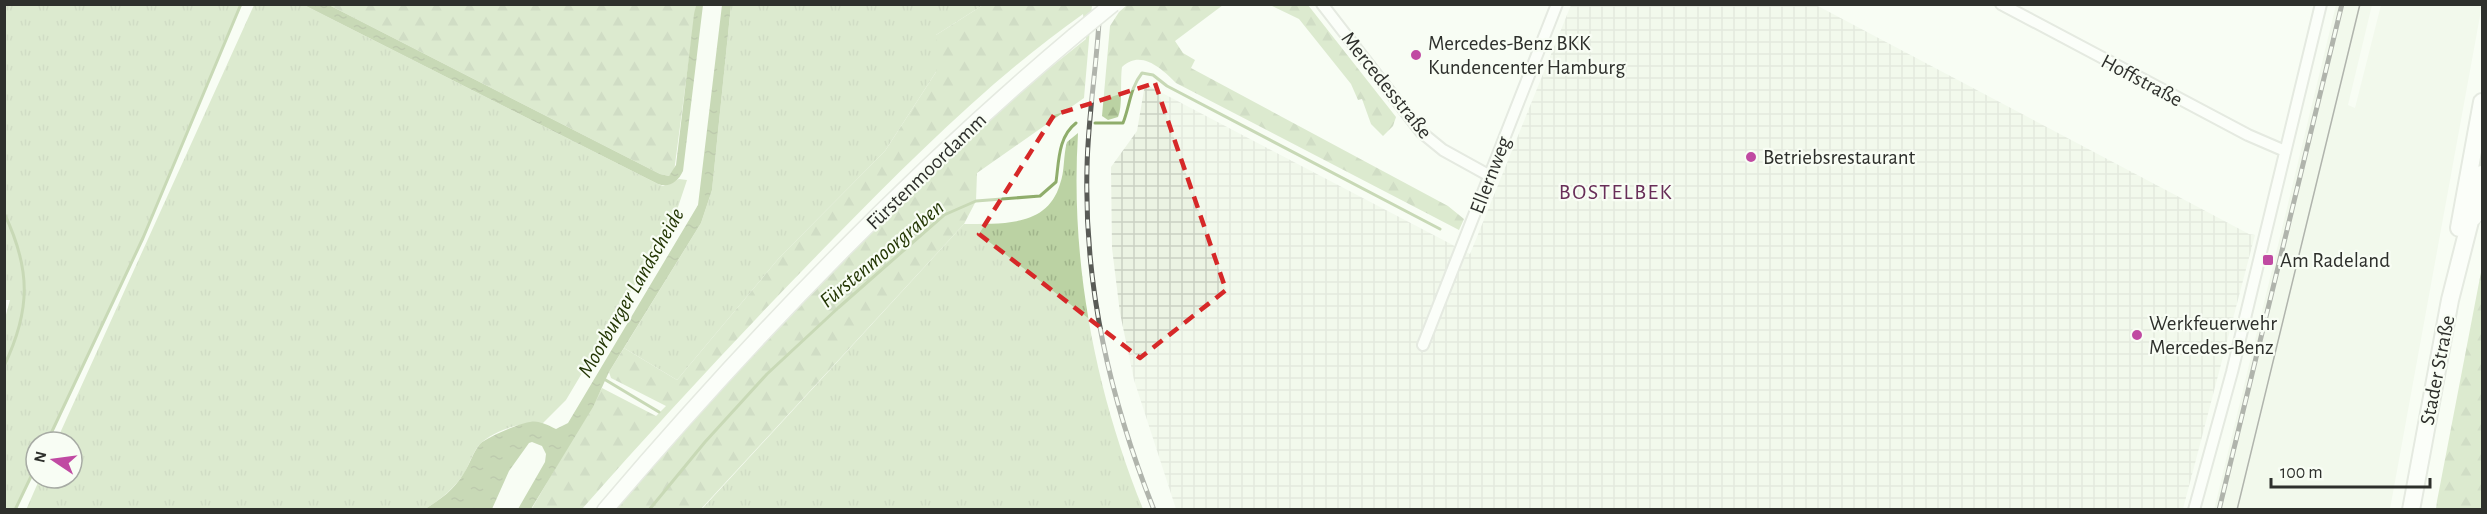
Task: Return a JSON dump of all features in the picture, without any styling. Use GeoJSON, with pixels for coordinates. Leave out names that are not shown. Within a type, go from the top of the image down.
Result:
{"type":"FeatureCollection","features":[{"type":"Feature","properties":{"kind":"highway"},"geometry":{"type":"LineString","coordinates":[[2472,216],[2482,194]]}},
{"type":"Feature","properties":{"kind":"main road","name":"Fürstenmoordamm"},"geometry":{"type":"LineString","coordinates":[[605,510],[684,419],[920,173],[975,121],[1113,4]]}},
{"type":"Feature","properties":{"kind":"main road","name":"Stader Straße"},"geometry":{"type":"LineString","coordinates":[[2411,510],[2450,300],[2460,216],[2482,102]]}},
{"type":"Feature","properties":{"kind":"main road","name":"Stader Straße"},"geometry":{"type":"LineString","coordinates":[[2450,300],[2482,174]]}},
{"type":"Feature","properties":{"kind":"street","name":"Mercedesstraße"},"geometry":{"type":"LineString","coordinates":[[1322,4],[1421,132],[1443,150],[1490,176]]}},
{"type":"Feature","properties":{"kind":"street","name":"Ellernweg"},"geometry":{"type":"LineString","coordinates":[[1423,345],[1557,4]]}},
{"type":"Feature","properties":{"kind":"street","name":"Hoffstraße"},"geometry":{"type":"LineString","coordinates":[[2001,4],[2248,135],[2285,151]]}},
{"type":"Feature","properties":{"kind":"street"},"geometry":{"type":"LineString","coordinates":[[2194,510],[2232,372],[2321,4]]}},
{"type":"Feature","properties":{"kind":"highlighted area"},"geometry":{"type":"Polygon","coordinates":[[[1155,83],[1226,290],[1140,358],[979,234],[1054,115],[1155,83]]]}},
{"type":"Feature","properties":{"kind":"shaded area"},"geometry":{"type":"Polygon","coordinates":[[[1571,5],[1816,5],[2249,234],[2255,235],[2183,509],[1176,509],[1134,380],[1120,313],[1112,248],[1111,167],[1137,131],[1145,84],[1470,254],[1571,5]]]}},
{"type":"Feature","properties":{"kind":"shaded area"},"geometry":{"type":"Polygon","coordinates":[[[2336,5],[2372,5],[2348,105],[2355,108],[2381,5],[2482,5],[2390,509],[2214,510],[2336,5]]]}},
{"type":"Feature","properties":{"kind":"green space"},"geometry":{"type":"Polygon","coordinates":[[[5,5],[241,5],[143,238],[53,430],[24,430],[24,490],[15,509],[5,509],[4,322],[10,300],[5,300],[5,5]]]}},
{"type":"Feature","properties":{"kind":"green space"},"geometry":{"type":"Polygon","coordinates":[[[254,5],[304,5],[658,184],[663,186],[679,179],[687,180],[674,219],[566,400],[543,423],[519,425],[487,438],[476,449],[457,483],[442,498],[425,509],[26,510],[35,490],[84,490],[84,430],[61,430],[254,5]]]}},
{"type":"Feature","properties":{"kind":"green space"},"geometry":{"type":"Polygon","coordinates":[[[329,5],[696,5],[674,172],[669,176],[660,174],[329,5]]]}},
{"type":"Feature","properties":{"kind":"green space"},"geometry":{"type":"Polygon","coordinates":[[[731,5],[983,5],[936,35],[936,72],[885,151],[779,258],[677,380],[624,348],[701,223],[712,190],[731,5]]]}},
{"type":"Feature","properties":{"kind":"green space"},"geometry":{"type":"Polygon","coordinates":[[[983,5],[1092,5],[1084,98],[977,173],[976,201],[964,224],[701,509],[611,509],[775,330],[902,200],[980,126],[1086,39],[1083,14],[1016,65],[892,179],[737,339],[582,509],[531,510],[602,388],[656,416],[666,406],[611,378],[609,372],[624,348],[677,380],[779,258],[885,151],[936,72],[936,35],[983,5]]]}},
{"type":"Feature","properties":{"kind":"green space"},"geometry":{"type":"Polygon","coordinates":[[[1127,5],[1223,5],[1175,41],[1183,53],[1195,60],[1191,68],[1448,206],[1464,219],[1459,230],[1176,83],[1158,67],[1144,60],[1129,62],[1122,67],[1118,117],[1108,120],[1102,116],[1110,26],[1119,12],[1127,5]]]}},
{"type":"Feature","properties":{"kind":"green space"},"geometry":{"type":"Polygon","coordinates":[[[1270,5],[1308,5],[1396,117],[1393,126],[1383,136],[1371,124],[1362,99],[1358,100],[1351,84],[1299,19],[1270,5]]]}},
{"type":"Feature","properties":{"kind":"green space"},"geometry":{"type":"Polygon","coordinates":[[[1078,133],[1078,229],[1082,277],[1090,325],[1111,418],[1143,509],[701,510],[964,224],[1008,223],[1034,216],[1045,209],[1054,198],[1060,184],[1067,142],[1078,133]]]}},
{"type":"Feature","properties":{"kind":"green space"},"geometry":{"type":"Polygon","coordinates":[[[2482,267],[2482,509],[2436,509],[2437,501],[2482,267]]]}},
{"type":"Feature","properties":{"kind":"water"},"geometry":{"type":"Polygon","coordinates":[[[304,5],[329,5],[660,174],[669,176],[676,165],[694,14],[696,5],[703,5],[683,171],[673,183],[658,184],[304,5]]]}},
{"type":"Feature","properties":{"kind":"water"},"geometry":{"type":"Polygon","coordinates":[[[722,5],[731,5],[712,190],[701,223],[609,372],[593,407],[531,509],[518,509],[545,462],[546,454],[542,446],[532,442],[509,471],[492,509],[425,509],[452,489],[484,441],[525,423],[540,422],[556,429],[568,423],[698,205],[722,5]]]}},
{"type":"Feature","properties":{"kind":"waterway"},"geometry":{"type":"LineString","coordinates":[[53,430],[143,238],[241,4]]}},
{"type":"Feature","properties":{"kind":"waterway","name":"Fürstenmoorgraben"},"geometry":{"type":"LineString","coordinates":[[1095,123],[1123,123],[1138,79],[1142,73],[1153,75],[1167,86],[1440,229]]}},
{"type":"Feature","properties":{"kind":"waterway","name":"Fürstenmoorgraben"},"geometry":{"type":"LineString","coordinates":[[649,510],[705,442],[767,374],[944,215],[976,201],[1040,196],[1056,182],[1063,142],[1076,123]]}},
{"type":"Feature","properties":{"kind":"waterway"},"geometry":{"type":"LineString","coordinates":[[4,213],[19,253],[24,290],[19,326],[4,366]]}},
{"type":"Feature","properties":{"kind":"waterway","name":"Moorburger Landscheide"},"geometry":{"type":"LineString","coordinates":[[604,379],[659,412]]}},
{"type":"Feature","properties":{"kind":"waterway"},"geometry":{"type":"LineString","coordinates":[[15,510],[25,490]]}},
{"type":"Feature","properties":{"kind":"tram line"},"geometry":{"type":"LineString","coordinates":[[2237,510],[2360,4]]}},
{"type":"Feature","properties":{"kind":"railway"},"geometry":{"type":"LineString","coordinates":[[1100,4],[1087,168],[1090,256],[1095,299],[1113,384],[1138,468],[1154,510]]}},
{"type":"Feature","properties":{"kind":"railway"},"geometry":{"type":"LineString","coordinates":[[2219,510],[2342,4]]}},
{"type":"Feature","properties":{"kind":"place","name":"Mercedes-Benz BKK Kundencenter Hamburg"},"geometry":{"type":"Point","coordinates":[1416,55]}},
{"type":"Feature","properties":{"kind":"place","name":"Betriebsrestaurant"},"geometry":{"type":"Point","coordinates":[1751,157]}},
{"type":"Feature","properties":{"kind":"place","name":"Am Radeland"},"geometry":{"type":"Point","coordinates":[2268,260]}},
{"type":"Feature","properties":{"kind":"place","name":"Werkfeuerwehr Mercedes-Benz"},"geometry":{"type":"Point","coordinates":[2137,335]}},
{"type":"Feature","properties":{"kind":"district","name":"BOSTELBEK"},"geometry":{"type":"Point","coordinates":[1616,191]}}]}
